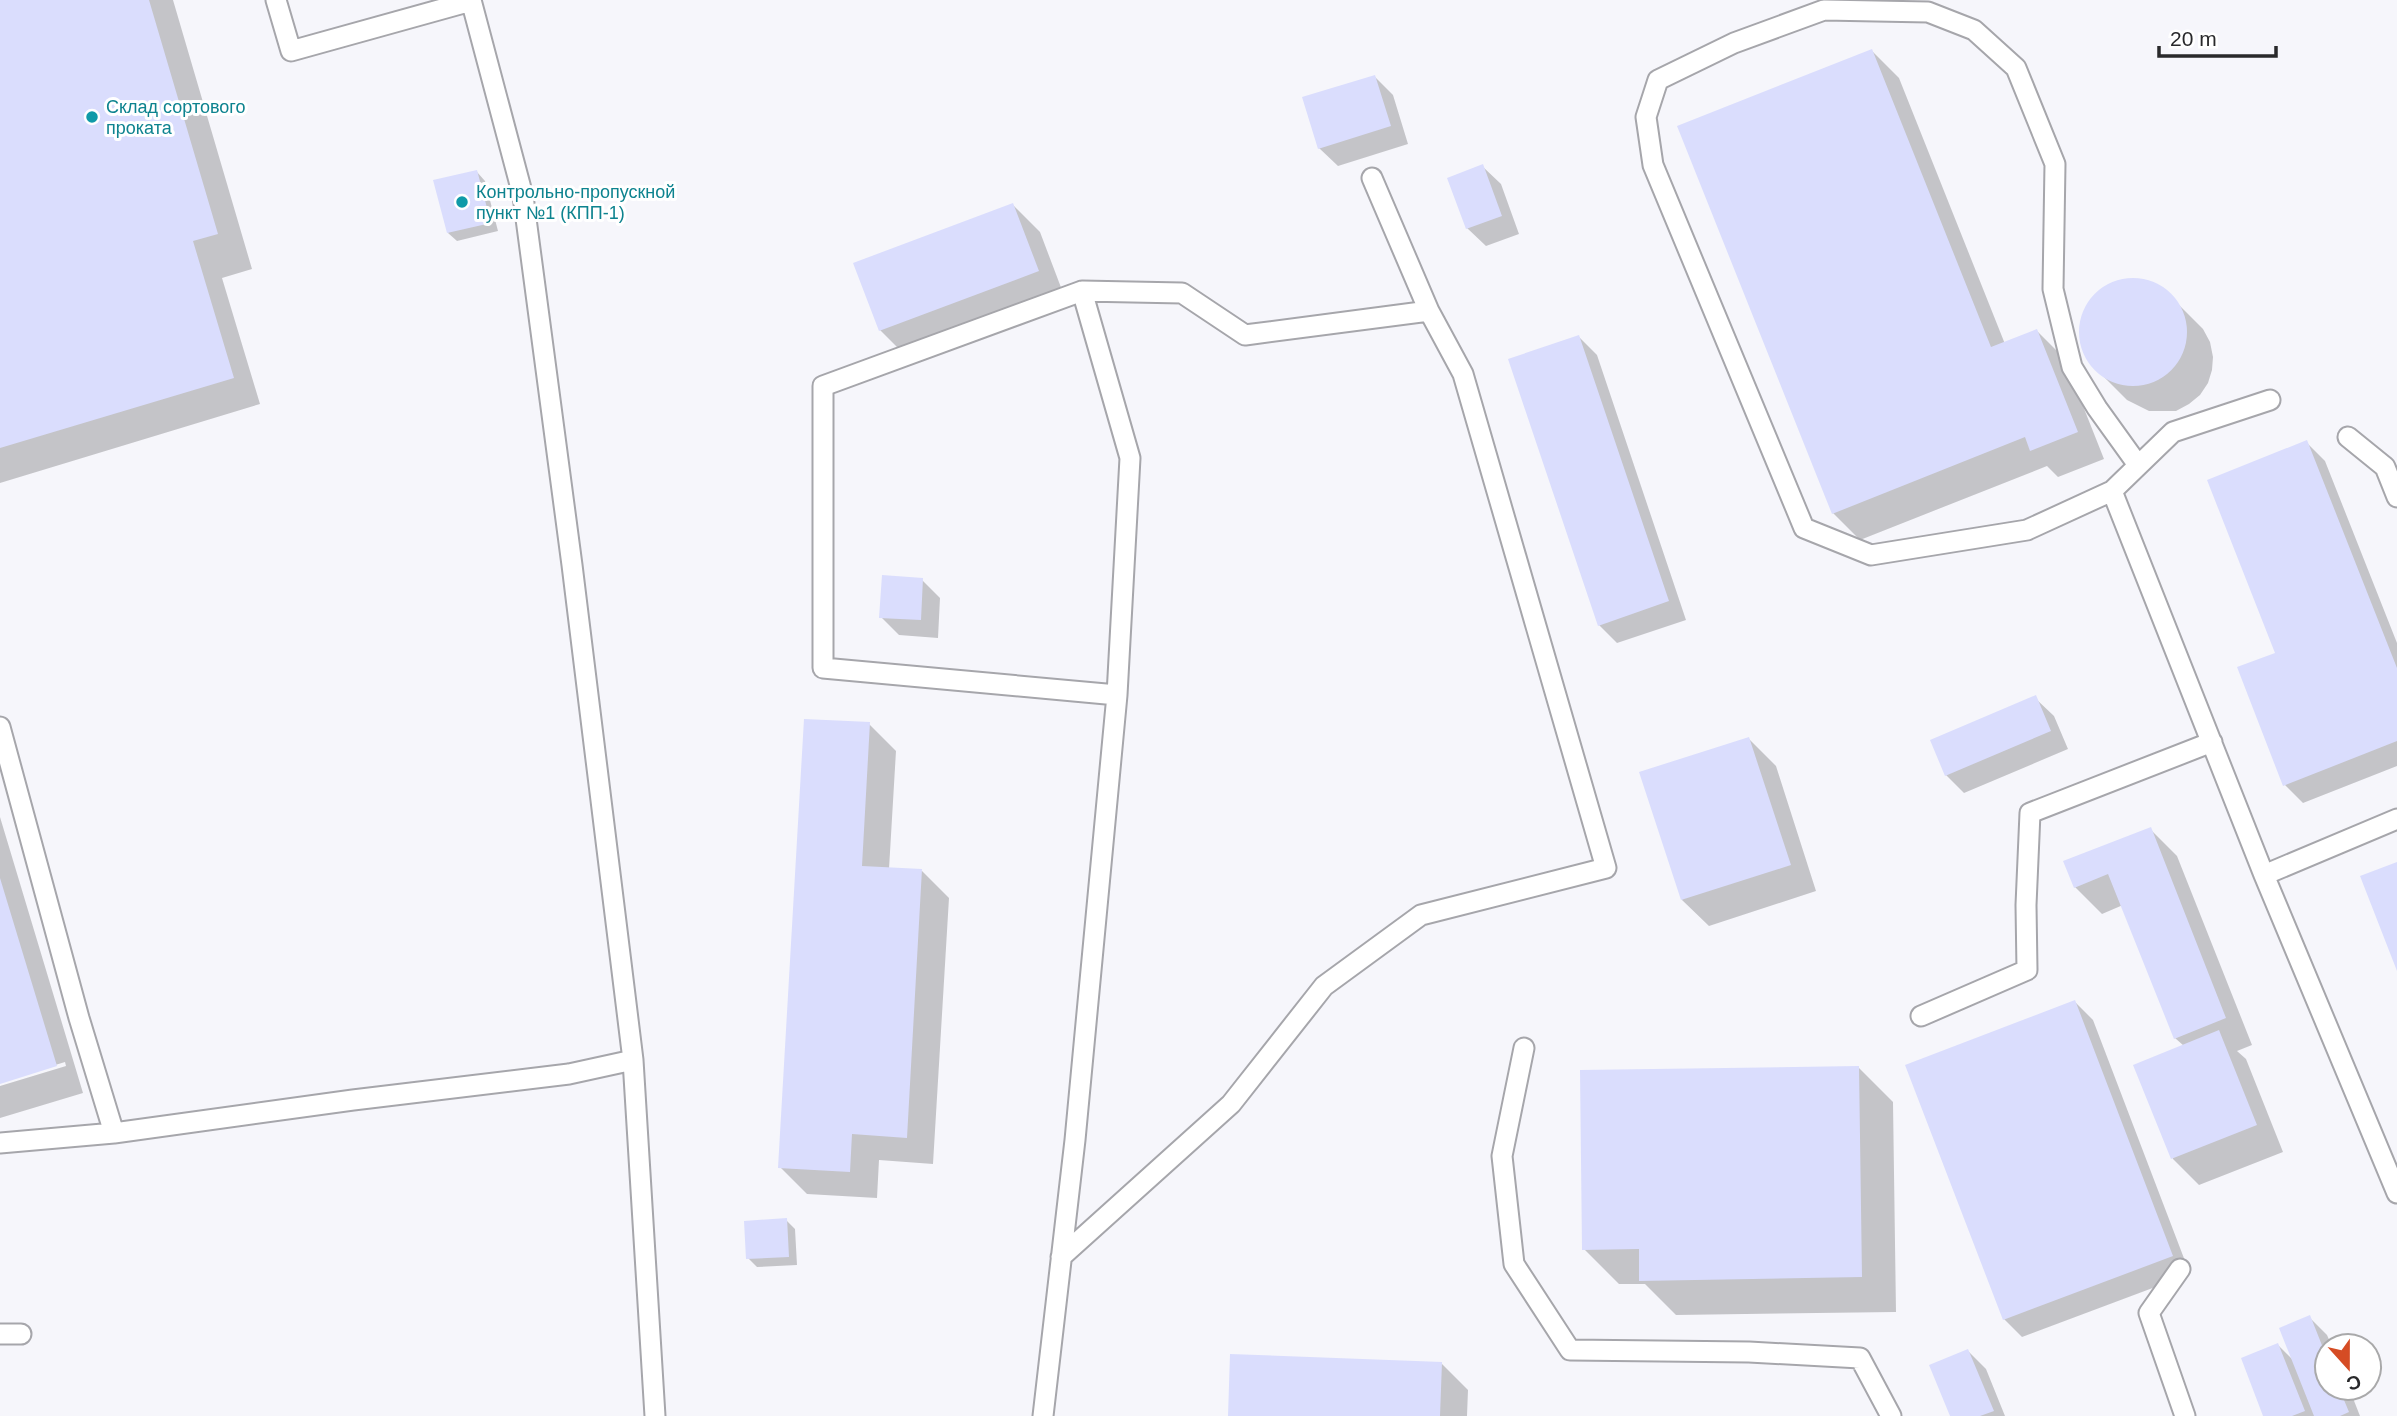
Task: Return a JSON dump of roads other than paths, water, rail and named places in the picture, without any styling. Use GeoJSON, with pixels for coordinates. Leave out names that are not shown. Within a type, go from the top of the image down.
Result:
{"type":"FeatureCollection","features":[{"type":"Feature","properties":{"kind":"lane"},"geometry":{"type":"LineString","coordinates":[[276,0],[291,51],[471,1],[523,196],[633,1060],[655,1416]]}},
{"type":"Feature","properties":{"kind":"lane"},"geometry":{"type":"LineString","coordinates":[[2138,465],[2097,408],[2072,367],[2053,289],[2055,164],[2016,68],[1974,30],[1928,12],[1824,10],[1734,43],[1658,80],[1646,117],[1653,165],[1804,528],[1871,555],[2027,530],[2112,491],[2173,432],[2270,400]]}},
{"type":"Feature","properties":{"kind":"lane"},"geometry":{"type":"LineString","coordinates":[[1061,1257],[1231,1104],[1324,986],[1421,915],[1606,867],[1463,374],[1429,311],[1372,178]]}},
{"type":"Feature","properties":{"kind":"lane"},"geometry":{"type":"LineString","coordinates":[[1117,695],[823,668],[823,386],[1082,291],[1182,293],[1245,335],[1429,311]]}},
{"type":"Feature","properties":{"kind":"lane"},"geometry":{"type":"LineString","coordinates":[[1043,1416],[1077,1126],[1117,695],[1130,458],[1082,291]]}},
{"type":"Feature","properties":{"kind":"lane"},"geometry":{"type":"LineString","coordinates":[[2348,437],[2385,467],[2397,497]]}},
{"type":"Feature","properties":{"kind":"lane"},"geometry":{"type":"LineString","coordinates":[[2112,491],[2264,876],[2397,1193]]}},
{"type":"Feature","properties":{"kind":"lane"},"geometry":{"type":"LineString","coordinates":[[0,727],[79,1018],[114,1133]]}},
{"type":"Feature","properties":{"kind":"lane"},"geometry":{"type":"LineString","coordinates":[[1921,1016],[2026,970],[2030,813],[2211,742]]}},
{"type":"Feature","properties":{"kind":"lane"},"geometry":{"type":"LineString","coordinates":[[2264,876],[2397,819]]}},
{"type":"Feature","properties":{"kind":"lane"},"geometry":{"type":"LineString","coordinates":[[1524,1048],[1502,1156],[1514,1264],[1570,1350],[1749,1352],[1860,1358],[1891,1416]]}},
{"type":"Feature","properties":{"kind":"lane"},"geometry":{"type":"LineString","coordinates":[[0,1143],[114,1133],[352,1100],[569,1074],[633,1060]]}},
{"type":"Feature","properties":{"kind":"lane"},"geometry":{"type":"LineString","coordinates":[[2180,1269],[2149,1313],[2185,1416]]}},
{"type":"Feature","properties":{"kind":"lane"},"geometry":{"type":"LineString","coordinates":[[0,1334],[21,1334]]}},
{"type":"Feature","properties":{"kind":"place","name":"Склад сортового проката"},"geometry":{"type":"Point","coordinates":[92,117]}},
{"type":"Feature","properties":{"kind":"place","name":"Контрольно-пропускной пункт №1 (КПП-1)"},"geometry":{"type":"Point","coordinates":[462,202]}}]}
